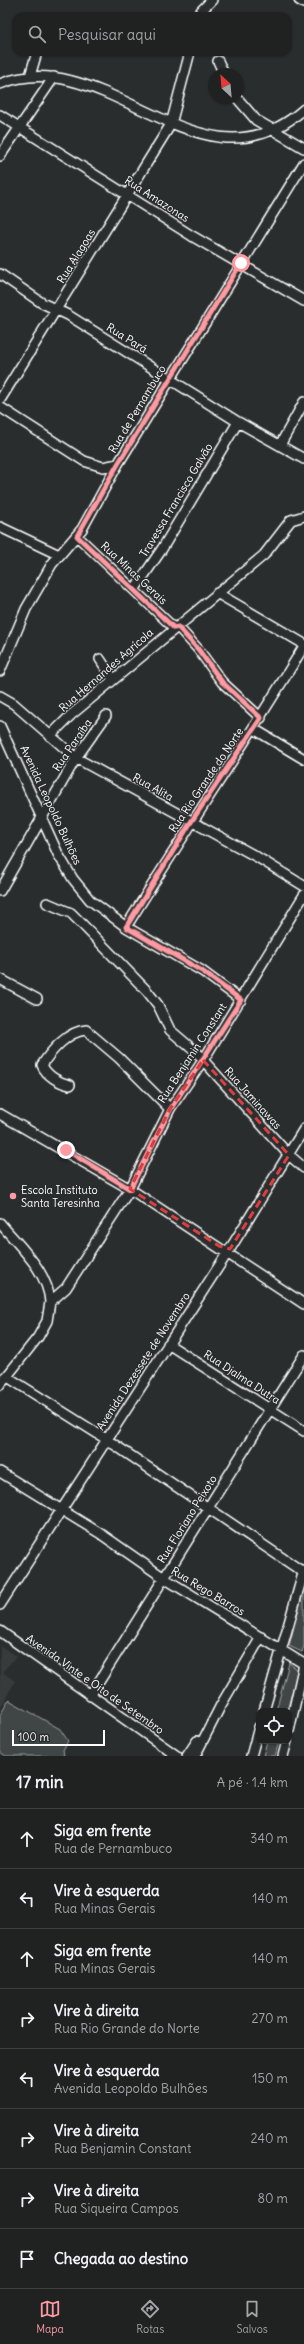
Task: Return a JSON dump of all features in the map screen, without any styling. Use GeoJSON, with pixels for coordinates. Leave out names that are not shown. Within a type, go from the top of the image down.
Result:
{"type":"FeatureCollection","features":[{"type":"Feature","properties":{"kind":"street"},"geometry":{"type":"LineString","coordinates":[[201,12],[212,0]]}},
{"type":"Feature","properties":{"kind":"street"},"geometry":{"type":"LineString","coordinates":[[298,0],[304,3]]}},
{"type":"Feature","properties":{"kind":"street"},"geometry":{"type":"LineString","coordinates":[[30,76],[36,56]]}},
{"type":"Feature","properties":{"kind":"street","name":"Rua Alagoas"},"geometry":{"type":"LineString","coordinates":[[0,400],[172,124],[189,56]]}},
{"type":"Feature","properties":{"kind":"street"},"geometry":{"type":"LineString","coordinates":[[218,61],[221,68]]}},
{"type":"Feature","properties":{"kind":"street"},"geometry":{"type":"LineString","coordinates":[[0,84],[14,78],[30,76],[54,77],[102,91],[150,112],[172,124],[198,134],[219,138],[246,137],[273,131],[304,109]]}},
{"type":"Feature","properties":{"kind":"street"},"geometry":{"type":"LineString","coordinates":[[0,156],[54,77]]}},
{"type":"Feature","properties":{"kind":"street"},"geometry":{"type":"LineString","coordinates":[[242,104],[256,120],[304,148]]}},
{"type":"Feature","properties":{"kind":"street","name":"Rua Amazonas"},"geometry":{"type":"LineString","coordinates":[[0,115],[128,194],[192,236],[241,263],[304,301]]}},
{"type":"Feature","properties":{"kind":"street","name":"Rua de Pernambuco"},"geometry":{"type":"LineString","coordinates":[[0,671],[26,609],[52,564],[77,536],[169,379],[304,162]]}},
{"type":"Feature","properties":{"kind":"street","name":"Rua Pará"},"geometry":{"type":"LineString","coordinates":[[0,274],[42,303],[56,310],[238,422],[304,459]]}},
{"type":"Feature","properties":{"kind":"street"},"geometry":{"type":"LineString","coordinates":[[280,445],[304,402]]}},
{"type":"Feature","properties":{"kind":"street"},"geometry":{"type":"LineString","coordinates":[[0,407],[84,462],[103,467],[118,464]]}},
{"type":"Feature","properties":{"kind":"street","name":"Travessa Francisco Galvão"},"geometry":{"type":"LineString","coordinates":[[134,590],[162,549],[238,422]]}},
{"type":"Feature","properties":{"kind":"street","name":"Rua Hernandes Agrícola"},"geometry":{"type":"LineString","coordinates":[[50,736],[71,715],[113,679],[264,555],[291,520],[304,516]]}},
{"type":"Feature","properties":{"kind":"street"},"geometry":{"type":"LineString","coordinates":[[0,527],[59,555]]}},
{"type":"Feature","properties":{"kind":"street","name":"Rua Minas Gerais"},"geometry":{"type":"LineString","coordinates":[[77,536],[176,627],[198,649],[222,682],[261,718]]}},
{"type":"Feature","properties":{"kind":"street"},"geometry":{"type":"LineString","coordinates":[[217,593],[304,645]]}},
{"type":"Feature","properties":{"kind":"street","name":"Rua Rio Grande do Norte"},"geometry":{"type":"LineString","coordinates":[[126,927],[191,822],[261,718],[304,645]]}},
{"type":"Feature","properties":{"kind":"street"},"geometry":{"type":"LineString","coordinates":[[100,659],[113,679]]}},
{"type":"Feature","properties":{"kind":"street","name":"Rua Alita"},"geometry":{"type":"LineString","coordinates":[[0,696],[14,704],[76,758],[257,857],[304,886]]}},
{"type":"Feature","properties":{"kind":"street","name":"Rua Paraíba"},"geometry":{"type":"LineString","coordinates":[[0,891],[76,758],[106,716]]}},
{"type":"Feature","properties":{"kind":"street","name":"Avenida Leopoldo Bulhões"},"geometry":{"type":"LineString","coordinates":[[0,726],[58,854],[83,892],[103,912],[202,971],[241,1000]]}},
{"type":"Feature","properties":{"kind":"street"},"geometry":{"type":"LineString","coordinates":[[254,729],[304,759]]}},
{"type":"Feature","properties":{"kind":"street","name":"Rua Benjamin Constant"},"geometry":{"type":"LineString","coordinates":[[50,1302],[66,1288],[130,1189],[170,1110],[204,1060],[304,895]]}},
{"type":"Feature","properties":{"kind":"street","name":"Rua Jaminawas"},"geometry":{"type":"LineString","coordinates":[[47,903],[71,913],[147,991],[158,1005],[170,1030],[204,1060],[288,1155],[304,1168]]}},
{"type":"Feature","properties":{"kind":"street"},"geometry":{"type":"LineString","coordinates":[[0,979],[37,998]]}},
{"type":"Feature","properties":{"kind":"street"},"geometry":{"type":"LineString","coordinates":[[70,1085],[56,1079],[44,1071],[42,1064],[65,1039],[74,1033],[86,1030],[119,1058],[170,1110]]}},
{"type":"Feature","properties":{"kind":"street"},"geometry":{"type":"LineString","coordinates":[[0,1114],[130,1189],[276,1282],[304,1297]]}},
{"type":"Feature","properties":{"kind":"street","name":"Avenida Dezessete de Novembro"},"geometry":{"type":"LineString","coordinates":[[0,1605],[106,1438],[228,1252],[304,1129]]}},
{"type":"Feature","properties":{"kind":"street"},"geometry":{"type":"LineString","coordinates":[[0,1223],[38,1270],[46,1283],[50,1302],[47,1321],[38,1337],[0,1385]]}},
{"type":"Feature","properties":{"kind":"street"},"geometry":{"type":"LineString","coordinates":[[276,1282],[304,1304]]}},
{"type":"Feature","properties":{"kind":"street","name":"Rua Djalma Dutra"},"geometry":{"type":"LineString","coordinates":[[168,1344],[304,1431]]}},
{"type":"Feature","properties":{"kind":"street","name":"Rua Floriano Peixoto"},"geometry":{"type":"LineString","coordinates":[[90,1696],[304,1355]]}},
{"type":"Feature","properties":{"kind":"street"},"geometry":{"type":"LineString","coordinates":[[6,1376],[106,1438],[304,1571],[265,1708]]}},
{"type":"Feature","properties":{"kind":"street","name":"Rua Rego Barros"},"geometry":{"type":"LineString","coordinates":[[0,1472],[101,1534],[164,1578],[304,1664]]}},
{"type":"Feature","properties":{"kind":"street","name":"Avenida Vinte e Oito de Setembro"},"geometry":{"type":"LineString","coordinates":[[0,1631],[177,1756]]}},
{"type":"Feature","properties":{"kind":"street"},"geometry":{"type":"LineString","coordinates":[[195,1756],[221,1706],[261,1637]]}},
{"type":"Feature","properties":{"kind":"street"},"geometry":{"type":"LineString","coordinates":[[292,1718],[304,1664]]}},
{"type":"Feature","properties":{"kind":"street"},"geometry":{"type":"LineString","coordinates":[[187,1756],[221,1706]]}},
{"type":"Feature","properties":{"kind":"street"},"geometry":{"type":"LineString","coordinates":[[250,1756],[256,1737]]}},
{"type":"Feature","properties":{"kind":"street"},"geometry":{"type":"LineString","coordinates":[[284,1756],[286,1744]]}},
{"type":"Feature","properties":{"kind":"highlighted area"},"geometry":{"type":"Polygon","coordinates":[[[203,1060],[289,1155],[230,1249],[219,1246],[130,1189],[170,1109],[203,1060]]]}},
{"type":"Feature","properties":{"kind":"shaded area"},"geometry":{"type":"Polygon","coordinates":[[[304,1589],[304,1646],[302,1652],[289,1646],[304,1589]]]}},
{"type":"Feature","properties":{"kind":"shaded area"},"geometry":{"type":"Polygon","coordinates":[[[0,1646],[17,1656],[2,1672],[15,1681],[0,1709],[0,1646]]]}},
{"type":"Feature","properties":{"kind":"shaded area"},"geometry":{"type":"Polygon","coordinates":[[[289,1663],[298,1670],[288,1708],[277,1708],[289,1663]]]}},
{"type":"Feature","properties":{"kind":"shaded area"},"geometry":{"type":"Polygon","coordinates":[[[9,1700],[60,1729],[68,1741],[63,1750],[64,1756],[6,1756],[0,1752],[0,1715],[9,1700]]]}},
{"type":"Feature","properties":{"kind":"shaded area"},"geometry":{"type":"Polygon","coordinates":[[[266,1744],[278,1744],[275,1756],[263,1756],[266,1744]]]}},
{"type":"Feature","properties":{"kind":"place","name":"Escola Instituto Santa Teresinha"},"geometry":{"type":"Point","coordinates":[13,1196]}},
{"type":"Feature","properties":{"kind":"route"},"geometry":{"type":"LineString","coordinates":[[66,1150],[130,1189],[170,1110],[241,1000],[202,971],[126,927],[191,822],[261,718],[222,682],[198,649],[178,627],[174,628],[77,536],[169,379],[241,263]]}}]}
